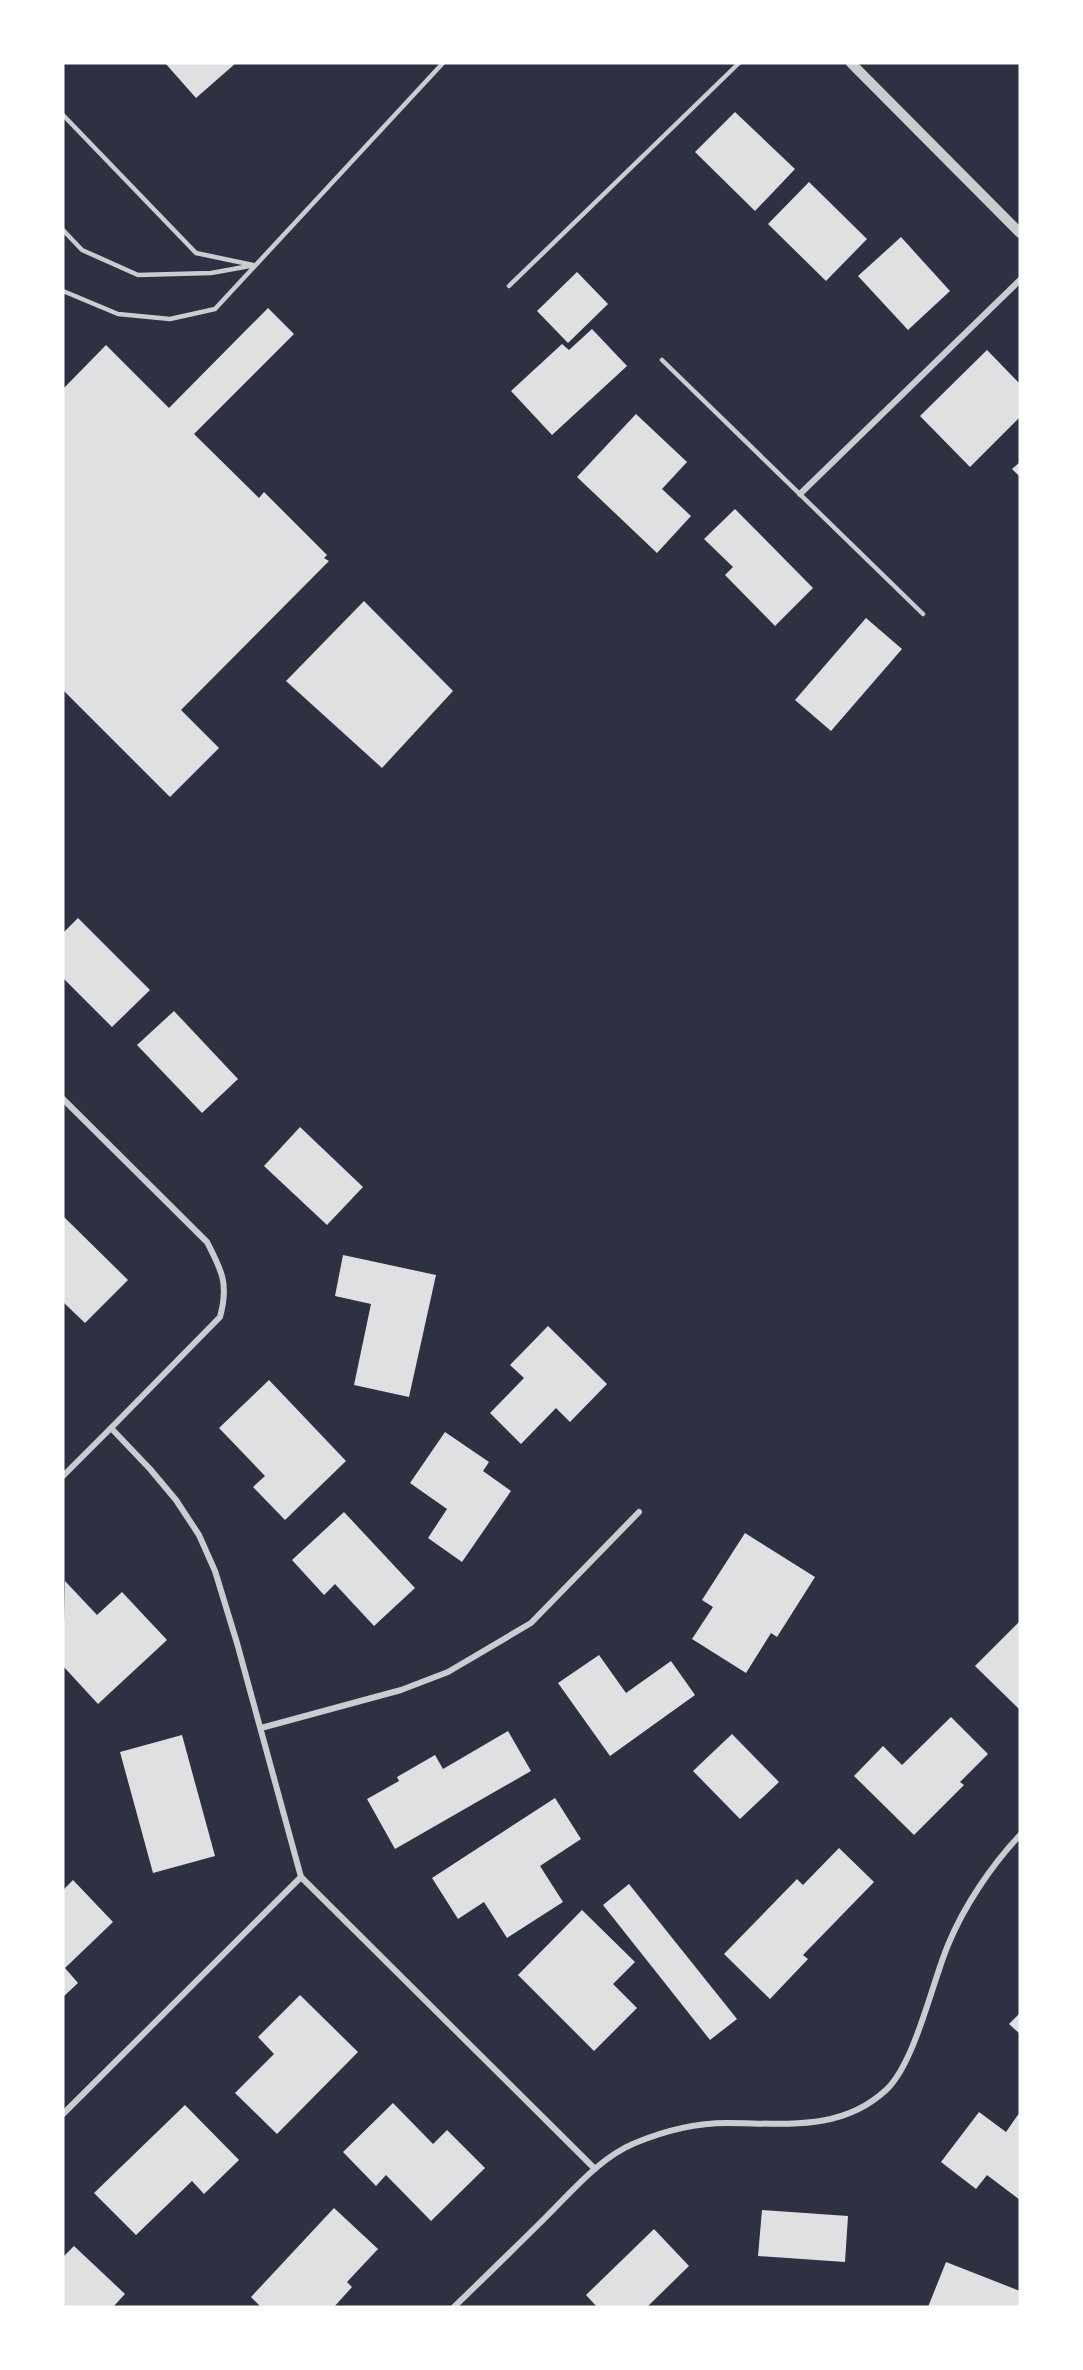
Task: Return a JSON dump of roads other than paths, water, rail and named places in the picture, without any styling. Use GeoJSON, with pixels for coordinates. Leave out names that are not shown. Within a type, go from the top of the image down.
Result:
{"type":"FeatureCollection","features":[{"type":"Feature","properties":{"kind":"street"},"geometry":{"type":"LineString","coordinates":[[851,63],[1020,233]]}},
{"type":"Feature","properties":{"kind":"street"},"geometry":{"type":"LineString","coordinates":[[800,494],[1020,280]]}},
{"type":"Feature","properties":{"kind":"street"},"geometry":{"type":"LineString","coordinates":[[63,1099],[207,1242],[224,1280],[226,1296],[220,1317],[63,1476]]}},
{"type":"Feature","properties":{"kind":"street"},"geometry":{"type":"LineString","coordinates":[[111,1428],[150,1469],[199,1535],[218,1581],[301,1876],[595,2169]]}},
{"type":"Feature","properties":{"kind":"street"},"geometry":{"type":"LineString","coordinates":[[261,1728],[390,1693],[448,1672],[531,1623],[639,1512]]}},
{"type":"Feature","properties":{"kind":"street"},"geometry":{"type":"LineString","coordinates":[[454,2307],[595,2169],[633,2144],[676,2128],[725,2123],[814,2124],[856,2112],[887,2090],[904,2066],[949,1943],[974,1897],[1008,1848],[1020,1835]]}},
{"type":"Feature","properties":{"kind":"street"},"geometry":{"type":"LineString","coordinates":[[63,2115],[301,1876]]}},
{"type":"Feature","properties":{"kind":"lane"},"geometry":{"type":"LineString","coordinates":[[63,291],[118,314],[170,319],[215,309],[253,265],[443,63]]}},
{"type":"Feature","properties":{"kind":"lane"},"geometry":{"type":"LineString","coordinates":[[509,285],[739,63]]}},
{"type":"Feature","properties":{"kind":"lane"},"geometry":{"type":"LineString","coordinates":[[63,116],[196,253],[253,265]]}},
{"type":"Feature","properties":{"kind":"lane"},"geometry":{"type":"LineString","coordinates":[[63,230],[82,249],[138,275],[211,273],[253,265]]}},
{"type":"Feature","properties":{"kind":"lane"},"geometry":{"type":"LineString","coordinates":[[662,360],[923,614]]}}]}
